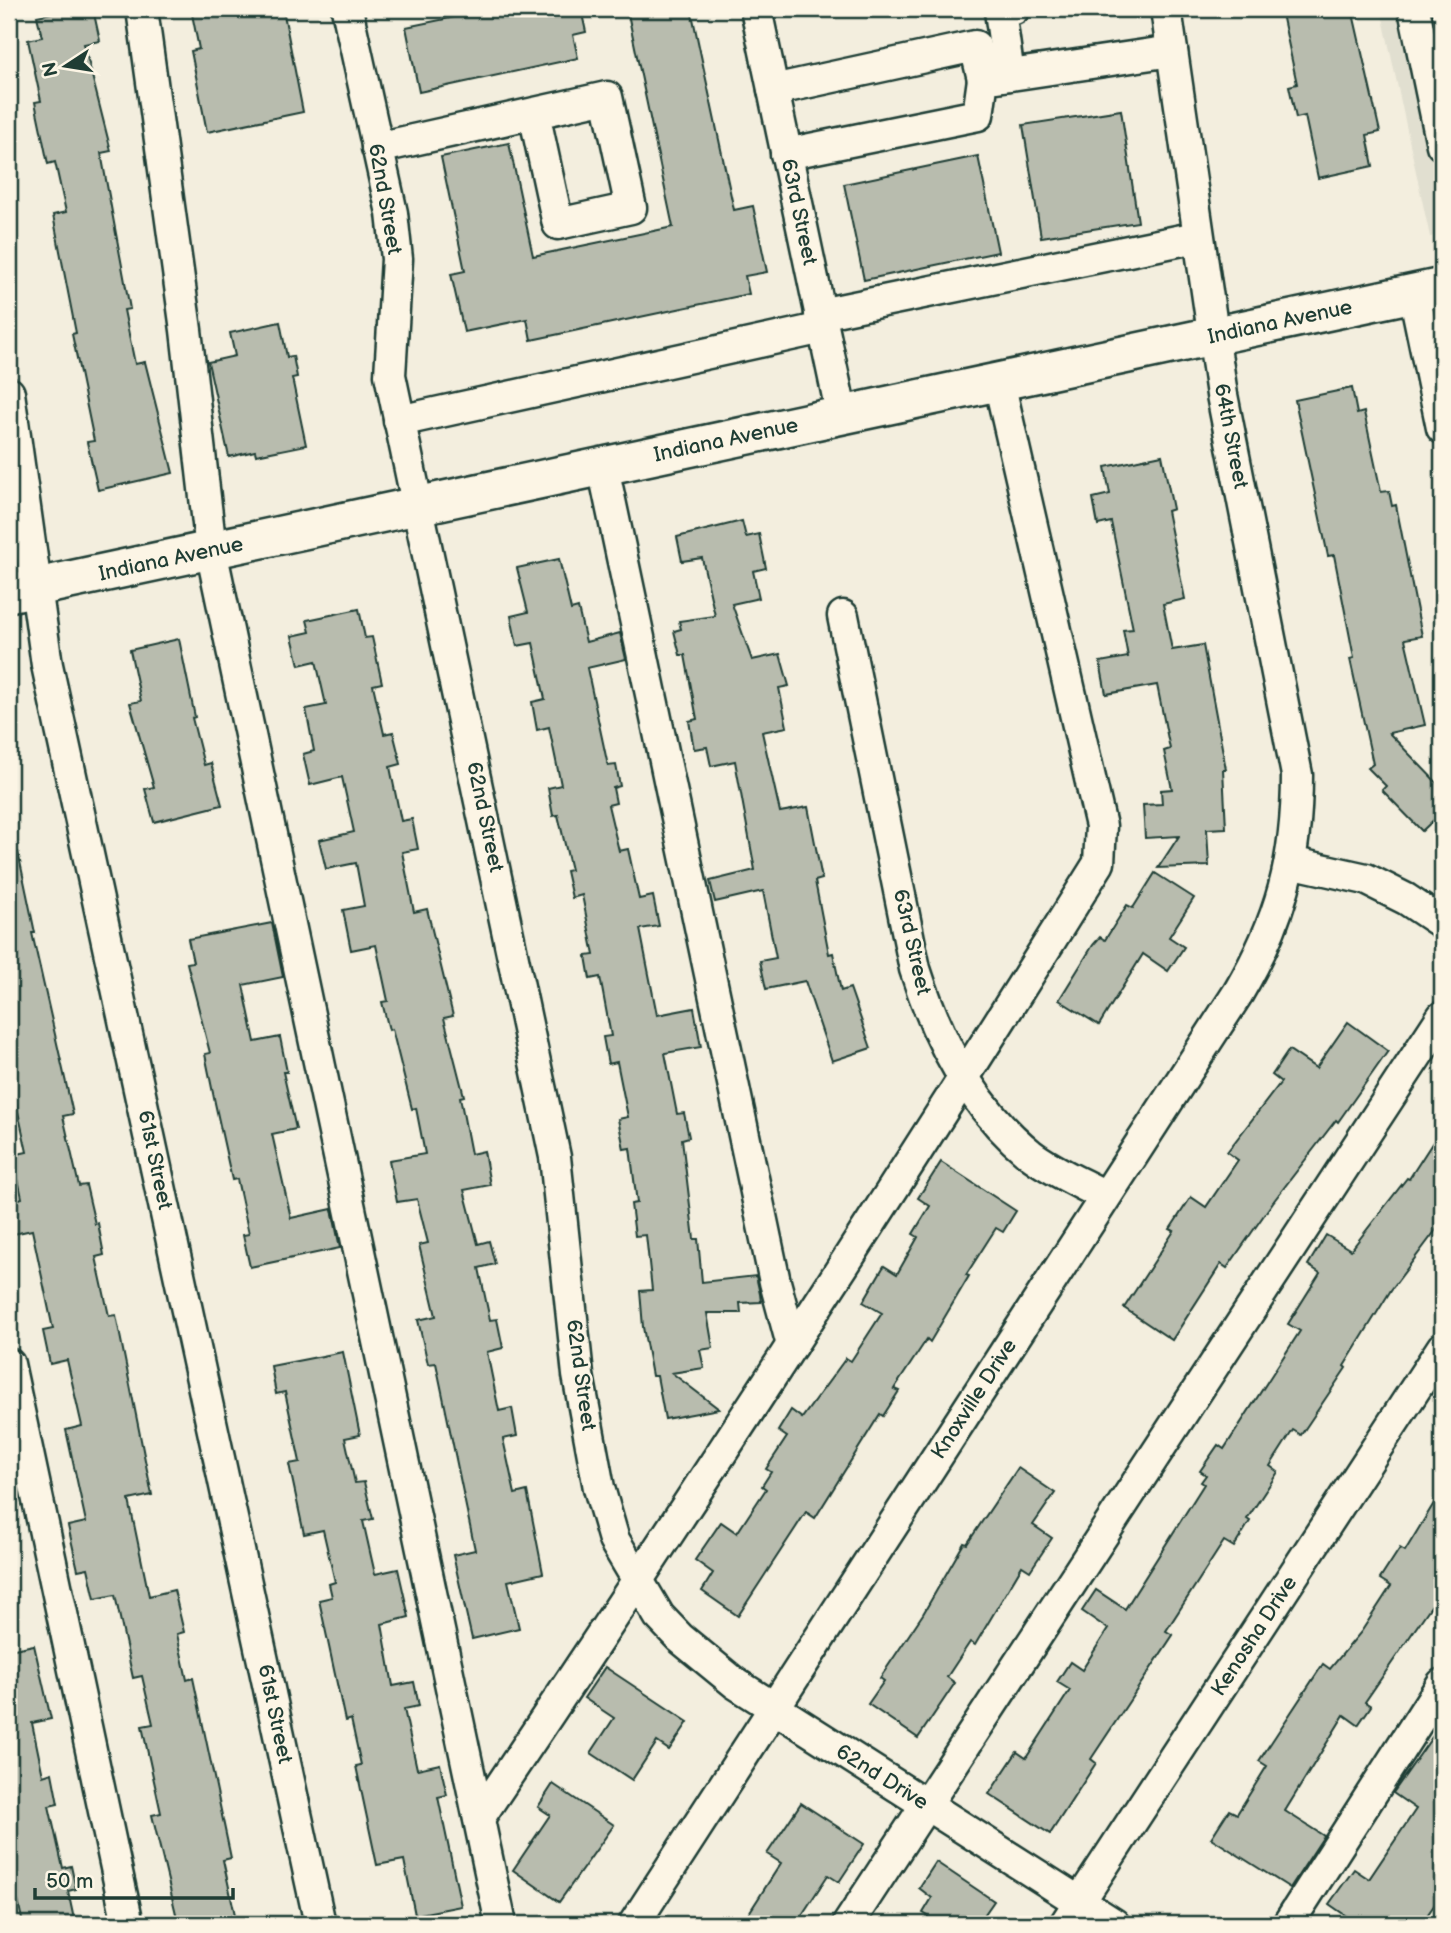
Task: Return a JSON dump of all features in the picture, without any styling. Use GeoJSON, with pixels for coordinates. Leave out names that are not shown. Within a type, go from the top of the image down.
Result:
{"type":"FeatureCollection","features":[{"type":"Feature","properties":{"kind":"main road","name":"Indiana Avenue"},"geometry":{"type":"LineString","coordinates":[[23,590],[1428,290]]}},
{"type":"Feature","properties":{"kind":"street"},"geometry":{"type":"LineString","coordinates":[[142,9],[186,330],[211,550],[501,1924]]}},
{"type":"Feature","properties":{"kind":"street","name":"62nd Street"},"geometry":{"type":"LineString","coordinates":[[346,9],[391,213],[397,259],[390,375],[416,506],[461,701],[555,1157],[578,1375],[599,1488],[614,1540],[637,1583],[659,1616]]}},
{"type":"Feature","properties":{"kind":"street","name":"63rd Street"},"geometry":{"type":"LineString","coordinates":[[756,9],[842,416]]}},
{"type":"Feature","properties":{"kind":"street"},"geometry":{"type":"LineString","coordinates":[[786,154],[978,115],[996,77],[1000,11],[1014,9]]}},
{"type":"Feature","properties":{"kind":"street","name":"64th Street"},"geometry":{"type":"LineString","coordinates":[[1166,9],[1213,336],[1297,775],[1297,819],[1290,862]]}},
{"type":"Feature","properties":{"kind":"street"},"geometry":{"type":"LineString","coordinates":[[1413,9],[1440,127]]}},
{"type":"Feature","properties":{"kind":"street"},"geometry":{"type":"LineString","coordinates":[[773,90],[975,46],[996,77]]}},
{"type":"Feature","properties":{"kind":"street"},"geometry":{"type":"LineString","coordinates":[[996,77],[1172,51]]}},
{"type":"Feature","properties":{"kind":"street"},"geometry":{"type":"LineString","coordinates":[[377,148],[534,113],[607,97],[631,208],[558,224],[534,113]]}},
{"type":"Feature","properties":{"kind":"street"},"geometry":{"type":"LineString","coordinates":[[399,421],[821,321],[1197,237]]}},
{"type":"Feature","properties":{"kind":"street"},"geometry":{"type":"LineString","coordinates":[[1428,290],[1442,428]]}},
{"type":"Feature","properties":{"kind":"street"},"geometry":{"type":"LineString","coordinates":[[479,1818],[792,1345],[965,1078],[1099,863],[1101,825],[999,382]]}},
{"type":"Feature","properties":{"kind":"street","name":"61st Street"},"geometry":{"type":"LineString","coordinates":[[9,393],[23,590],[50,678],[320,1924]]}},
{"type":"Feature","properties":{"kind":"street"},"geometry":{"type":"LineString","coordinates":[[603,467],[775,1282],[792,1345]]}},
{"type":"Feature","properties":{"kind":"street","name":"63rd Street"},"geometry":{"type":"LineString","coordinates":[[843,616],[915,969],[931,1018],[965,1078],[989,1112],[1031,1154],[1105,1196]]}},
{"type":"Feature","properties":{"kind":"street"},"geometry":{"type":"LineString","coordinates":[[1290,862],[1366,879],[1406,899],[1442,923]]}},
{"type":"Feature","properties":{"kind":"street","name":"Knoxville Drive"},"geometry":{"type":"LineString","coordinates":[[634,1924],[1262,952],[1279,912],[1290,862]]}},
{"type":"Feature","properties":{"kind":"street"},"geometry":{"type":"LineString","coordinates":[[848,1924],[1442,1017]]}},
{"type":"Feature","properties":{"kind":"street","name":"Kenosha Drive"},"geometry":{"type":"LineString","coordinates":[[1073,1913],[1442,1348]]}},
{"type":"Feature","properties":{"kind":"street"},"geometry":{"type":"LineString","coordinates":[[9,1364],[128,1924]]}},
{"type":"Feature","properties":{"kind":"street","name":"62nd Drive"},"geometry":{"type":"LineString","coordinates":[[659,1616],[680,1638],[773,1709],[926,1805],[1073,1913],[1114,1924]]}},
{"type":"Feature","properties":{"kind":"street"},"geometry":{"type":"LineString","coordinates":[[1288,1924],[1442,1684]]}},
{"type":"Feature","properties":{"kind":"shaded area"},"geometry":{"type":"Polygon","coordinates":[[[1381,9],[1442,9],[1442,235],[1430,237],[1381,9]]]}},
{"type":"Feature","properties":{"kind":"building"},"geometry":{"type":"Polygon","coordinates":[[[71,9],[93,9],[100,41],[84,44],[111,151],[101,153],[130,309],[124,310],[135,364],[145,362],[173,473],[98,490],[87,442],[94,441],[72,334],[76,333],[53,215],[66,212],[55,162],[48,164],[35,102],[41,101],[28,40],[42,37],[37,16],[71,9]]]}},
{"type":"Feature","properties":{"kind":"building"},"geometry":{"type":"Polygon","coordinates":[[[191,9],[283,9],[303,112],[207,132],[191,51],[199,49],[191,9]]]}},
{"type":"Feature","properties":{"kind":"building"},"geometry":{"type":"Polygon","coordinates":[[[494,9],[581,9],[586,32],[573,35],[578,58],[419,92],[406,27],[494,9]]]}},
{"type":"Feature","properties":{"kind":"building"},"geometry":{"type":"Polygon","coordinates":[[[627,9],[691,9],[734,210],[753,206],[767,272],[745,276],[749,294],[531,340],[527,319],[464,332],[451,274],[465,271],[441,157],[509,143],[533,256],[673,227],[627,9]]]}},
{"type":"Feature","properties":{"kind":"building"},"geometry":{"type":"Polygon","coordinates":[[[1281,9],[1352,9],[1380,132],[1367,135],[1373,166],[1318,178],[1305,116],[1296,118],[1289,86],[1297,84],[1281,9]]]}},
{"type":"Feature","properties":{"kind":"building"},"geometry":{"type":"Polygon","coordinates":[[[1121,110],[1138,222],[1041,237],[1023,125],[1121,110]]]}},
{"type":"Feature","properties":{"kind":"building"},"geometry":{"type":"Polygon","coordinates":[[[978,156],[998,252],[864,280],[844,184],[978,156]]]}},
{"type":"Feature","properties":{"kind":"building"},"geometry":{"type":"Polygon","coordinates":[[[280,322],[287,357],[293,356],[297,377],[292,378],[306,445],[256,455],[255,451],[229,457],[208,362],[235,356],[230,333],[280,322]]]}},
{"type":"Feature","properties":{"kind":"building"},"geometry":{"type":"Polygon","coordinates":[[[1352,388],[1357,414],[1364,412],[1381,492],[1389,491],[1392,506],[1396,505],[1422,636],[1405,639],[1425,725],[1389,733],[1442,788],[1442,812],[1422,831],[1382,790],[1386,786],[1368,768],[1373,764],[1350,659],[1354,658],[1334,555],[1328,556],[1295,400],[1352,388]]]}},
{"type":"Feature","properties":{"kind":"building"},"geometry":{"type":"Polygon","coordinates":[[[1162,455],[1173,509],[1167,511],[1185,599],[1163,604],[1172,650],[1203,645],[1226,769],[1223,769],[1226,828],[1207,829],[1209,866],[1158,868],[1179,836],[1145,838],[1143,805],[1162,804],[1161,790],[1172,789],[1164,751],[1170,749],[1157,685],[1106,694],[1100,662],[1128,657],[1123,630],[1133,629],[1111,522],[1098,525],[1093,498],[1110,494],[1105,467],[1162,455]]]}},
{"type":"Feature","properties":{"kind":"building"},"geometry":{"type":"Polygon","coordinates":[[[742,521],[746,537],[759,534],[766,568],[753,571],[759,598],[732,604],[752,660],[780,654],[789,686],[779,688],[787,727],[762,732],[780,812],[808,807],[822,879],[815,881],[829,954],[833,953],[841,991],[850,988],[871,1048],[832,1061],[805,981],[766,989],[760,961],[776,958],[763,891],[715,902],[710,881],[755,870],[735,761],[711,766],[707,747],[694,749],[689,721],[697,719],[685,655],[680,655],[674,631],[681,629],[679,621],[715,616],[702,558],[682,561],[677,537],[742,521]]]}},
{"type":"Feature","properties":{"kind":"building"},"geometry":{"type":"Polygon","coordinates":[[[559,559],[571,610],[578,608],[586,642],[620,633],[626,659],[587,668],[608,766],[616,765],[620,786],[613,788],[616,803],[608,805],[619,851],[628,849],[639,899],[653,896],[659,926],[640,929],[657,1015],[694,1008],[701,1047],[665,1053],[677,1114],[684,1113],[689,1137],[682,1139],[702,1282],[756,1276],[761,1302],[740,1303],[741,1313],[707,1313],[713,1348],[700,1350],[704,1368],[672,1373],[719,1409],[665,1419],[657,1376],[652,1376],[643,1327],[640,1291],[652,1290],[646,1235],[635,1236],[631,1204],[637,1203],[630,1148],[624,1149],[618,1119],[628,1117],[617,1062],[608,1064],[603,1037],[611,1036],[600,977],[590,979],[586,956],[594,955],[582,895],[572,898],[566,871],[571,870],[558,815],[553,816],[548,788],[561,785],[549,727],[537,730],[532,702],[545,699],[533,643],[517,646],[511,616],[528,612],[517,568],[559,559]]]}},
{"type":"Feature","properties":{"kind":"building"},"geometry":{"type":"Polygon","coordinates":[[[359,609],[365,638],[372,637],[382,683],[373,685],[384,734],[393,732],[401,764],[390,767],[401,821],[412,819],[418,849],[402,852],[414,912],[427,909],[453,1016],[444,1018],[464,1096],[460,1097],[471,1154],[484,1151],[490,1185],[464,1190],[478,1244],[489,1241],[495,1264],[479,1268],[490,1320],[497,1319],[503,1348],[487,1352],[499,1411],[512,1408],[517,1436],[503,1439],[515,1494],[527,1491],[543,1573],[508,1581],[519,1628],[472,1639],[453,1555],[475,1550],[436,1363],[428,1364],[418,1320],[436,1316],[419,1245],[428,1243],[417,1199],[397,1202],[389,1160],[425,1154],[416,1108],[412,1109],[392,1029],[389,1030],[382,1002],[388,1001],[376,945],[351,950],[343,910],[364,906],[356,863],[326,869],[319,840],[354,832],[342,777],[310,785],[303,754],[314,751],[306,709],[326,705],[316,661],[299,665],[292,636],[310,632],[307,620],[359,609]]]}},
{"type":"Feature","properties":{"kind":"building"},"geometry":{"type":"Polygon","coordinates":[[[179,639],[195,717],[192,718],[204,765],[211,763],[222,805],[154,822],[145,789],[154,787],[130,703],[141,701],[130,650],[179,639]]]}},
{"type":"Feature","properties":{"kind":"building"},"geometry":{"type":"Polygon","coordinates":[[[18,852],[35,933],[32,933],[73,1114],[63,1116],[79,1186],[86,1185],[95,1224],[98,1223],[104,1255],[96,1257],[109,1316],[116,1315],[152,1495],[129,1500],[149,1596],[174,1590],[184,1632],[177,1634],[187,1680],[193,1678],[231,1858],[223,1860],[237,1924],[186,1924],[184,1916],[177,1918],[152,1815],[161,1813],[142,1726],[153,1724],[142,1676],[133,1678],[115,1595],[95,1599],[88,1568],[78,1570],[68,1526],[86,1522],[66,1430],[82,1426],[67,1360],[50,1364],[43,1331],[53,1329],[32,1230],[9,1235],[9,1202],[22,1198],[13,1155],[27,1152],[11,1080],[9,1081],[9,853],[18,852]]]}},
{"type":"Feature","properties":{"kind":"building"},"geometry":{"type":"Polygon","coordinates":[[[1155,873],[1194,898],[1169,937],[1184,947],[1168,971],[1143,954],[1099,1025],[1059,1000],[1093,945],[1100,937],[1105,940],[1127,905],[1133,908],[1155,873]]]}},
{"type":"Feature","properties":{"kind":"building"},"geometry":{"type":"Polygon","coordinates":[[[272,923],[283,977],[243,985],[255,1042],[280,1037],[287,1072],[283,1072],[296,1129],[272,1134],[291,1218],[332,1209],[340,1248],[250,1267],[243,1235],[249,1234],[237,1179],[232,1180],[205,1054],[210,1053],[187,963],[193,962],[188,939],[272,923]]]}},
{"type":"Feature","properties":{"kind":"building"},"geometry":{"type":"Polygon","coordinates":[[[1348,1022],[1388,1051],[1338,1122],[1336,1120],[1273,1202],[1227,1268],[1221,1264],[1172,1340],[1124,1308],[1174,1231],[1170,1229],[1191,1197],[1206,1207],[1238,1160],[1227,1152],[1281,1082],[1272,1075],[1289,1050],[1316,1068],[1348,1022]]]}},
{"type":"Feature","properties":{"kind":"building"},"geometry":{"type":"Polygon","coordinates":[[[1442,1128],[1442,1222],[1391,1290],[1344,1366],[1346,1368],[1301,1435],[1293,1430],[1270,1466],[1278,1472],[1247,1519],[1250,1521],[1234,1547],[1224,1541],[1166,1631],[1173,1635],[1091,1759],[1096,1763],[1050,1834],[989,1794],[1017,1752],[1026,1758],[1070,1690],[1057,1682],[1070,1662],[1082,1670],[1108,1629],[1082,1611],[1096,1590],[1125,1609],[1204,1484],[1201,1482],[1206,1475],[1200,1471],[1218,1445],[1224,1449],[1300,1331],[1288,1324],[1320,1273],[1308,1265],[1326,1235],[1351,1250],[1407,1178],[1409,1179],[1442,1128]]]}},
{"type":"Feature","properties":{"kind":"building"},"geometry":{"type":"Polygon","coordinates":[[[941,1162],[1016,1211],[1003,1232],[996,1228],[966,1275],[969,1276],[930,1342],[927,1339],[894,1389],[899,1391],[883,1416],[880,1414],[815,1518],[806,1512],[738,1616],[702,1591],[713,1573],[695,1560],[721,1522],[737,1533],[766,1489],[762,1486],[771,1472],[766,1469],[787,1437],[778,1431],[791,1410],[802,1418],[846,1358],[851,1361],[882,1313],[863,1302],[884,1266],[897,1274],[918,1237],[913,1234],[930,1206],[918,1198],[941,1162]]]}},
{"type":"Feature","properties":{"kind":"building"},"geometry":{"type":"Polygon","coordinates":[[[343,1352],[360,1435],[345,1438],[355,1483],[364,1482],[373,1519],[363,1521],[375,1574],[398,1569],[409,1617],[382,1624],[393,1686],[414,1682],[419,1706],[404,1709],[417,1769],[440,1764],[447,1795],[438,1797],[461,1906],[415,1915],[404,1860],[377,1865],[356,1766],[361,1765],[351,1719],[345,1721],[319,1600],[332,1597],[329,1584],[335,1582],[323,1530],[304,1534],[289,1464],[300,1462],[285,1392],[276,1394],[271,1366],[343,1352]]]}},
{"type":"Feature","properties":{"kind":"building"},"geometry":{"type":"Polygon","coordinates":[[[1018,1468],[1055,1493],[1033,1525],[1052,1538],[1030,1571],[1022,1566],[975,1645],[970,1642],[947,1677],[955,1683],[918,1738],[868,1704],[884,1681],[880,1678],[923,1614],[964,1543],[967,1544],[1018,1468]]]}},
{"type":"Feature","properties":{"kind":"building"},"geometry":{"type":"Polygon","coordinates":[[[1442,1490],[1442,1590],[1365,1702],[1371,1706],[1358,1725],[1344,1715],[1285,1811],[1324,1836],[1290,1888],[1211,1838],[1229,1810],[1237,1814],[1267,1766],[1259,1761],[1323,1664],[1330,1669],[1361,1632],[1391,1586],[1380,1579],[1400,1548],[1405,1551],[1442,1490]]]}},
{"type":"Feature","properties":{"kind":"building"},"geometry":{"type":"Polygon","coordinates":[[[34,1645],[51,1719],[32,1723],[43,1776],[52,1773],[58,1804],[49,1806],[63,1868],[71,1866],[76,1889],[68,1891],[75,1924],[23,1924],[18,1901],[12,1903],[9,1889],[9,1874],[16,1873],[9,1838],[9,1650],[34,1645]]]}},
{"type":"Feature","properties":{"kind":"building"},"geometry":{"type":"Polygon","coordinates":[[[605,1667],[688,1722],[669,1750],[657,1742],[632,1780],[591,1753],[614,1718],[584,1698],[605,1667]]]}},
{"type":"Feature","properties":{"kind":"building"},"geometry":{"type":"Polygon","coordinates":[[[1442,1723],[1442,1894],[1421,1924],[1358,1924],[1329,1904],[1354,1869],[1369,1879],[1416,1809],[1393,1793],[1442,1723]]]}},
{"type":"Feature","properties":{"kind":"building"},"geometry":{"type":"Polygon","coordinates":[[[553,1784],[614,1825],[559,1902],[513,1870],[550,1815],[538,1807],[553,1784]]]}},
{"type":"Feature","properties":{"kind":"building"},"geometry":{"type":"Polygon","coordinates":[[[801,1803],[864,1844],[839,1882],[828,1875],[796,1924],[742,1924],[781,1863],[767,1854],[801,1803]]]}},
{"type":"Feature","properties":{"kind":"building"},"geometry":{"type":"Polygon","coordinates":[[[936,1862],[994,1901],[978,1924],[922,1924],[928,1916],[923,1913],[932,1898],[919,1888],[936,1862]]]}}]}
